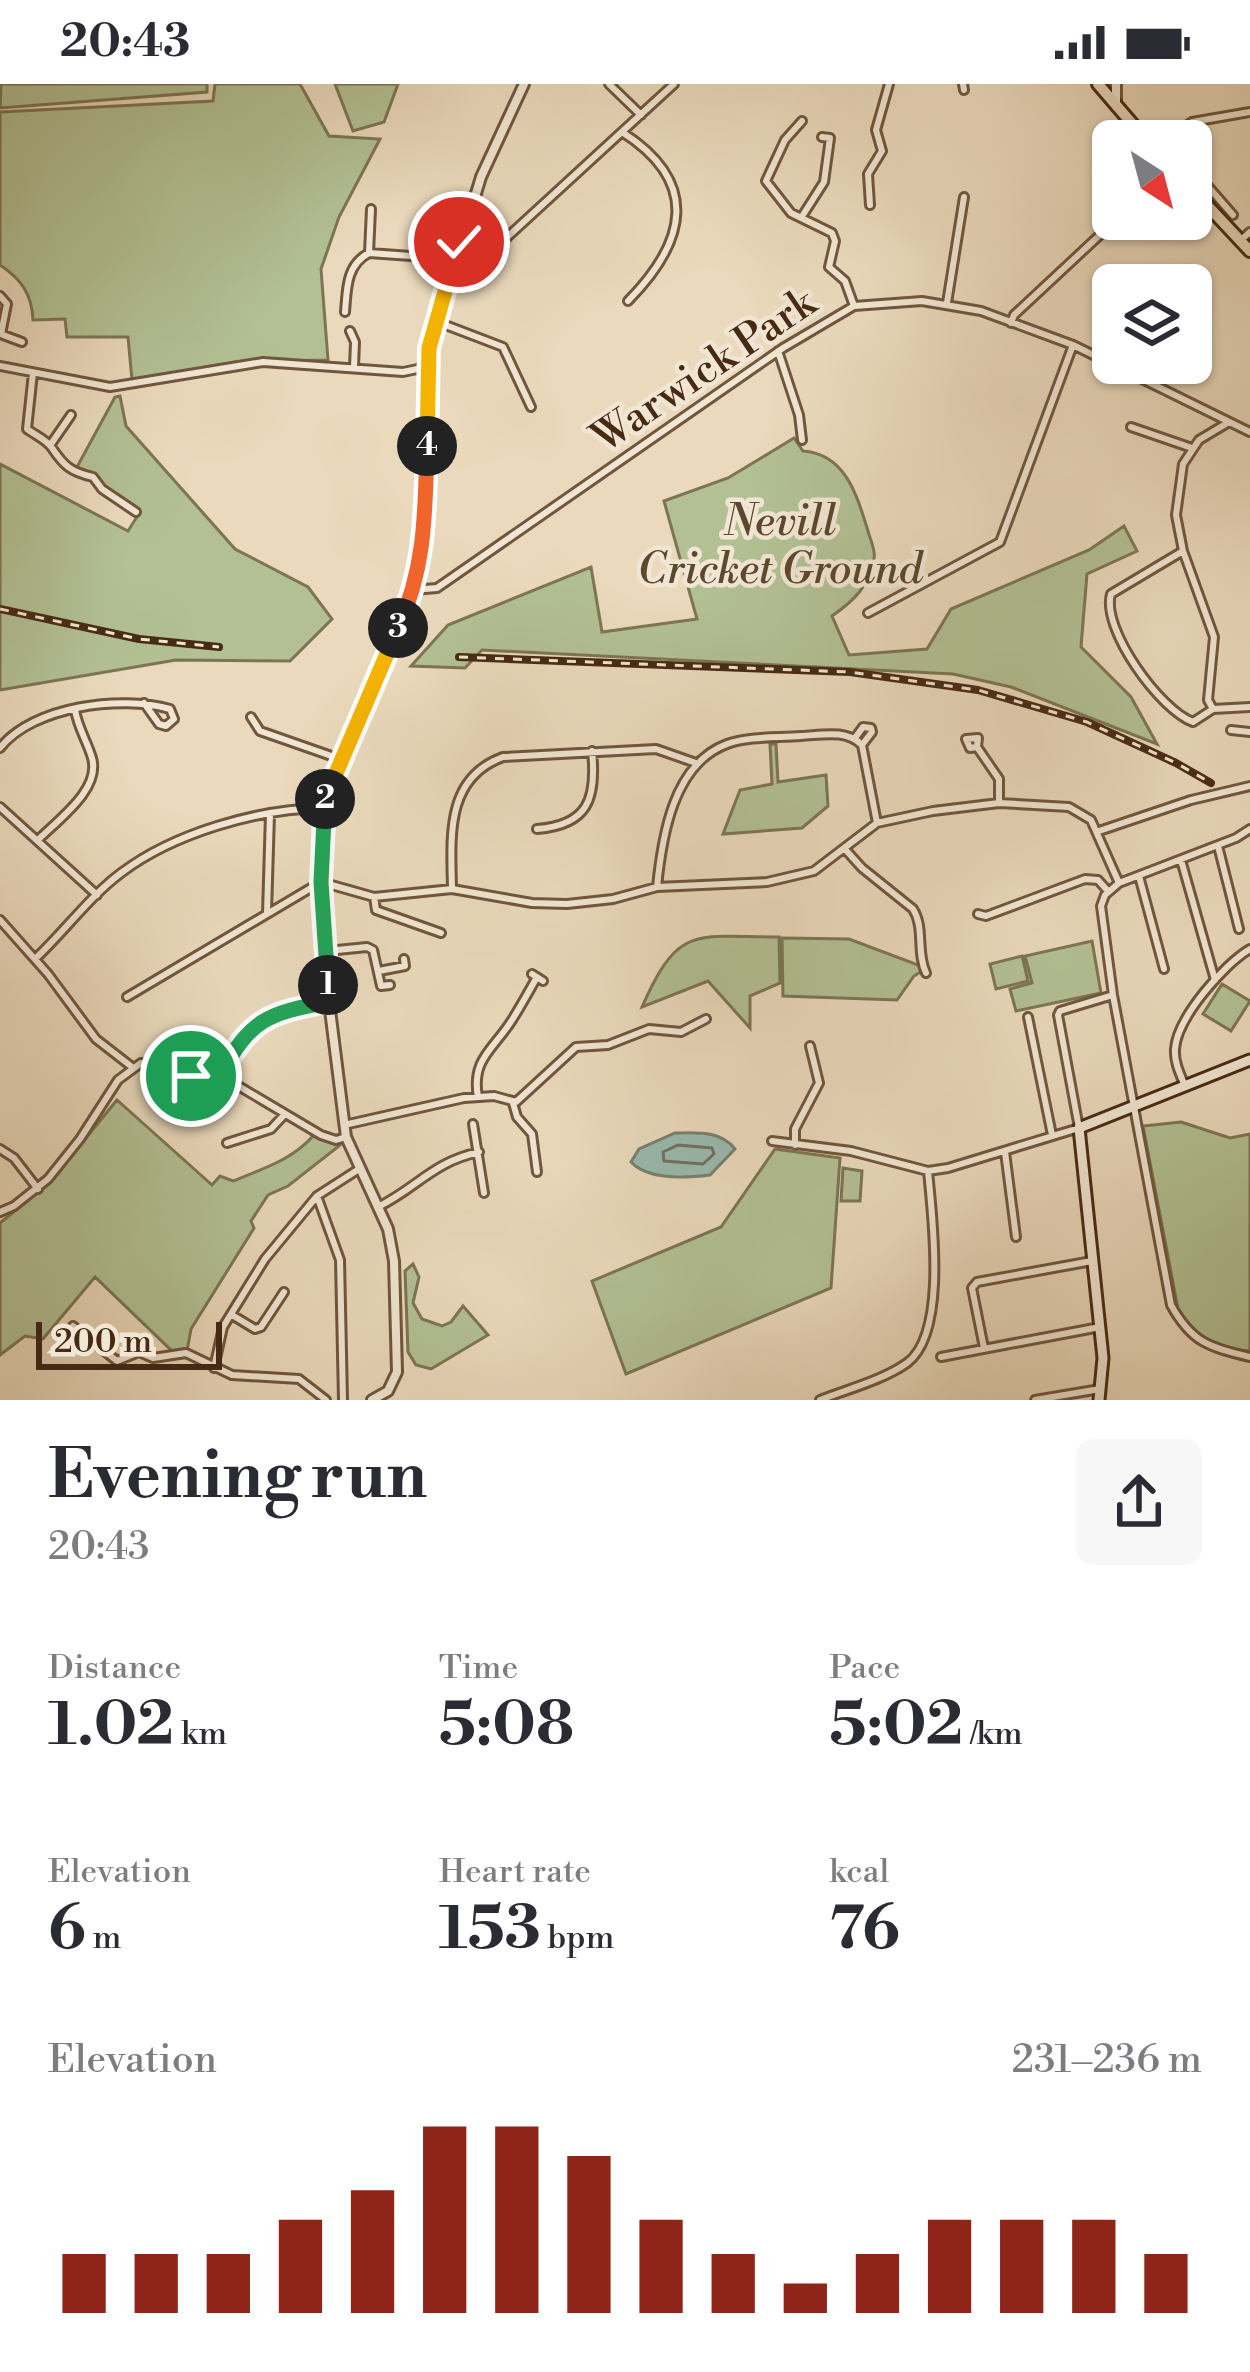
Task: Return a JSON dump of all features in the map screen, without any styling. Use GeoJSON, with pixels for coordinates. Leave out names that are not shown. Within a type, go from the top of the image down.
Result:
{"type":"FeatureCollection","features":[{"type":"Feature","properties":{"kind":"main road"},"geometry":{"type":"LineString","coordinates":[[1098,84],[1128,120]]}},
{"type":"Feature","properties":{"kind":"main road"},"geometry":{"type":"LineString","coordinates":[[1212,207],[1245,237],[1250,251]]}},
{"type":"Feature","properties":{"kind":"main road"},"geometry":{"type":"LineString","coordinates":[[1099,1395],[1100,1327],[1079,1128],[1250,1060]]}},
{"type":"Feature","properties":{"kind":"street"},"geometry":{"type":"LineString","coordinates":[[372,1400],[392,1386],[398,1363],[392,1241],[344,1125],[321,882],[323,808],[422,560],[428,514],[427,367],[435,320],[489,158],[524,84]]}},
{"type":"Feature","properties":{"kind":"street"},"geometry":{"type":"LineString","coordinates":[[609,84],[641,115]]}},
{"type":"Feature","properties":{"kind":"street"},"geometry":{"type":"LineString","coordinates":[[443,296],[674,84]]}},
{"type":"Feature","properties":{"kind":"street"},"geometry":{"type":"LineString","coordinates":[[870,205],[868,173],[882,151],[877,130],[890,84]]}},
{"type":"Feature","properties":{"kind":"street"},"geometry":{"type":"LineString","coordinates":[[1116,84],[1116,106]]}},
{"type":"Feature","properties":{"kind":"street"},"geometry":{"type":"LineString","coordinates":[[1204,120],[1250,112]]}},
{"type":"Feature","properties":{"kind":"street"},"geometry":{"type":"LineString","coordinates":[[802,121],[785,140],[763,182],[783,206],[832,233],[835,242],[829,267],[845,280],[854,306]]}},
{"type":"Feature","properties":{"kind":"street"},"geometry":{"type":"LineString","coordinates":[[622,132],[657,158],[674,184],[678,203],[668,244],[649,278],[628,301]]}},
{"type":"Feature","properties":{"kind":"street"},"geometry":{"type":"LineString","coordinates":[[801,218],[824,182],[830,138],[822,136]]}},
{"type":"Feature","properties":{"kind":"street"},"geometry":{"type":"LineString","coordinates":[[1212,191],[1233,215]]}},
{"type":"Feature","properties":{"kind":"street"},"geometry":{"type":"LineString","coordinates":[[946,303],[964,197]]}},
{"type":"Feature","properties":{"kind":"street"},"geometry":{"type":"LineString","coordinates":[[369,253],[371,209]]}},
{"type":"Feature","properties":{"kind":"street"},"geometry":{"type":"LineString","coordinates":[[1011,323],[1094,240]]}},
{"type":"Feature","properties":{"kind":"street"},"geometry":{"type":"LineString","coordinates":[[345,312],[348,276],[369,253],[453,260]]}},
{"type":"Feature","properties":{"kind":"street"},"geometry":{"type":"LineString","coordinates":[[0,296],[7,304],[1,334],[22,342]]}},
{"type":"Feature","properties":{"kind":"street","name":"Warwick Park"},"geometry":{"type":"LineString","coordinates":[[413,590],[437,589],[778,351],[854,306],[946,303],[1011,323],[1123,368],[1250,432]]}},
{"type":"Feature","properties":{"kind":"street"},"geometry":{"type":"LineString","coordinates":[[435,320],[503,346],[531,407]]}},
{"type":"Feature","properties":{"kind":"street"},"geometry":{"type":"LineString","coordinates":[[350,331],[355,367]]}},
{"type":"Feature","properties":{"kind":"street"},"geometry":{"type":"LineString","coordinates":[[868,614],[1000,542],[1072,345]]}},
{"type":"Feature","properties":{"kind":"street"},"geometry":{"type":"LineString","coordinates":[[778,351],[799,415],[802,440]]}},
{"type":"Feature","properties":{"kind":"street"},"geometry":{"type":"LineString","coordinates":[[0,366],[110,387],[263,362],[404,372],[427,367]]}},
{"type":"Feature","properties":{"kind":"street"},"geometry":{"type":"LineString","coordinates":[[33,373],[27,429],[51,444],[62,464],[93,477],[99,492],[136,512]]}},
{"type":"Feature","properties":{"kind":"street"},"geometry":{"type":"LineString","coordinates":[[51,444],[71,416]]}},
{"type":"Feature","properties":{"kind":"street"},"geometry":{"type":"LineString","coordinates":[[1214,710],[1208,700],[1214,637],[1183,551],[1175,515],[1178,478],[1192,448],[1250,418]]}},
{"type":"Feature","properties":{"kind":"street"},"geometry":{"type":"LineString","coordinates":[[1131,427],[1192,448]]}},
{"type":"Feature","properties":{"kind":"street"},"geometry":{"type":"LineString","coordinates":[[1183,551],[1108,600],[1123,646],[1168,708],[1193,722],[1214,710],[1250,707]]}},
{"type":"Feature","properties":{"kind":"street"},"geometry":{"type":"LineString","coordinates":[[0,748],[29,722],[74,710],[144,704],[170,709],[174,719],[166,726],[159,724],[144,704]]}},
{"type":"Feature","properties":{"kind":"street"},"geometry":{"type":"LineString","coordinates":[[39,839],[86,790],[93,774],[74,710]]}},
{"type":"Feature","properties":{"kind":"street"},"geometry":{"type":"LineString","coordinates":[[251,717],[260,731],[340,759]]}},
{"type":"Feature","properties":{"kind":"street"},"geometry":{"type":"LineString","coordinates":[[855,738],[863,727],[871,728],[862,745]]}},
{"type":"Feature","properties":{"kind":"street"},"geometry":{"type":"LineString","coordinates":[[1231,730],[1250,732]]}},
{"type":"Feature","properties":{"kind":"street"},"geometry":{"type":"LineString","coordinates":[[656,887],[666,828],[696,764],[738,741],[824,735],[855,738],[862,745],[877,823]]}},
{"type":"Feature","properties":{"kind":"street"},"geometry":{"type":"LineString","coordinates":[[977,747],[997,775],[999,803]]}},
{"type":"Feature","properties":{"kind":"street"},"geometry":{"type":"LineString","coordinates":[[452,890],[454,812],[467,779],[480,767],[503,757],[656,748],[696,764]]}},
{"type":"Feature","properties":{"kind":"street"},"geometry":{"type":"LineString","coordinates":[[537,829],[563,827],[579,818],[587,806],[594,772],[592,751]]}},
{"type":"Feature","properties":{"kind":"street"},"geometry":{"type":"LineString","coordinates":[[1099,831],[1250,786]]}},
{"type":"Feature","properties":{"kind":"street"},"geometry":{"type":"LineString","coordinates":[[127,997],[321,882],[374,896],[452,890],[568,904],[613,899],[656,887],[795,878],[814,871],[877,823],[999,803],[1069,807],[1090,820],[1119,883]]}},
{"type":"Feature","properties":{"kind":"street"},"geometry":{"type":"LineString","coordinates":[[0,807],[97,895]]}},
{"type":"Feature","properties":{"kind":"street"},"geometry":{"type":"LineString","coordinates":[[34,959],[118,875],[170,844],[238,819],[323,808]]}},
{"type":"Feature","properties":{"kind":"street"},"geometry":{"type":"LineString","coordinates":[[267,914],[270,814]]}},
{"type":"Feature","properties":{"kind":"street"},"geometry":{"type":"LineString","coordinates":[[1250,829],[1119,883],[1102,898],[1101,915],[1171,1305],[1184,1329],[1198,1340],[1250,1357]]}},
{"type":"Feature","properties":{"kind":"street"},"geometry":{"type":"LineString","coordinates":[[1218,846],[1239,929]]}},
{"type":"Feature","properties":{"kind":"street"},"geometry":{"type":"LineString","coordinates":[[844,848],[919,918],[926,973]]}},
{"type":"Feature","properties":{"kind":"street"},"geometry":{"type":"LineString","coordinates":[[1181,860],[1215,980]]}},
{"type":"Feature","properties":{"kind":"street"},"geometry":{"type":"LineString","coordinates":[[1139,875],[1164,969]]}},
{"type":"Feature","properties":{"kind":"street"},"geometry":{"type":"LineString","coordinates":[[978,914],[986,916],[1054,887],[1085,880],[1098,880],[1108,891]]}},
{"type":"Feature","properties":{"kind":"street"},"geometry":{"type":"LineString","coordinates":[[374,896],[376,910],[441,933]]}},
{"type":"Feature","properties":{"kind":"street"},"geometry":{"type":"LineString","coordinates":[[0,920],[3,932],[34,959],[96,1039],[132,1067]]}},
{"type":"Feature","properties":{"kind":"street"},"geometry":{"type":"LineString","coordinates":[[327,951],[367,946],[377,956],[381,986],[390,985]]}},
{"type":"Feature","properties":{"kind":"street"},"geometry":{"type":"LineString","coordinates":[[1185,1086],[1175,1063],[1174,1045],[1182,1025],[1215,980],[1250,949]]}},
{"type":"Feature","properties":{"kind":"street"},"geometry":{"type":"LineString","coordinates":[[379,971],[405,966],[404,959]]}},
{"type":"Feature","properties":{"kind":"street"},"geometry":{"type":"LineString","coordinates":[[478,1097],[482,1055],[512,1021],[537,977]]}},
{"type":"Feature","properties":{"kind":"street"},"geometry":{"type":"LineString","coordinates":[[772,1141],[851,1151],[928,1171],[1079,1128],[1058,1015],[1113,995]]}},
{"type":"Feature","properties":{"kind":"street"},"geometry":{"type":"LineString","coordinates":[[220,1075],[251,1027],[277,1012],[329,1002]]}},
{"type":"Feature","properties":{"kind":"street"},"geometry":{"type":"LineString","coordinates":[[1028,1016],[1052,1135]]}},
{"type":"Feature","properties":{"kind":"street"},"geometry":{"type":"LineString","coordinates":[[513,1103],[576,1047],[608,1045],[650,1029],[681,1032],[703,1025]]}},
{"type":"Feature","properties":{"kind":"street"},"geometry":{"type":"LineString","coordinates":[[795,1145],[795,1116],[819,1083],[810,1046]]}},
{"type":"Feature","properties":{"kind":"street"},"geometry":{"type":"LineString","coordinates":[[0,1212],[38,1189],[132,1067],[159,1064],[191,1076],[220,1075],[329,1138],[346,1137]]}},
{"type":"Feature","properties":{"kind":"street"},"geometry":{"type":"LineString","coordinates":[[166,1106],[184,1093],[191,1076]]}},
{"type":"Feature","properties":{"kind":"street"},"geometry":{"type":"LineString","coordinates":[[344,1125],[478,1097],[494,1096],[513,1103]]}},
{"type":"Feature","properties":{"kind":"street"},"geometry":{"type":"LineString","coordinates":[[513,1103],[532,1134],[533,1166]]}},
{"type":"Feature","properties":{"kind":"street"},"geometry":{"type":"LineString","coordinates":[[226,1143],[271,1130],[284,1114]]}},
{"type":"Feature","properties":{"kind":"street"},"geometry":{"type":"LineString","coordinates":[[473,1124],[484,1193]]}},
{"type":"Feature","properties":{"kind":"street"},"geometry":{"type":"LineString","coordinates":[[0,1149],[14,1158],[38,1189]]}},
{"type":"Feature","properties":{"kind":"street"},"geometry":{"type":"LineString","coordinates":[[378,1207],[410,1190],[440,1163],[479,1152]]}},
{"type":"Feature","properties":{"kind":"street"},"geometry":{"type":"LineString","coordinates":[[1005,1152],[1016,1237]]}},
{"type":"Feature","properties":{"kind":"street"},"geometry":{"type":"LineString","coordinates":[[214,1369],[223,1327],[266,1259],[317,1196],[359,1169]]}},
{"type":"Feature","properties":{"kind":"street"},"geometry":{"type":"LineString","coordinates":[[820,1400],[898,1368],[924,1341],[933,1277],[928,1171]]}},
{"type":"Feature","properties":{"kind":"street"},"geometry":{"type":"LineString","coordinates":[[317,1196],[340,1260],[343,1400]]}},
{"type":"Feature","properties":{"kind":"street"},"geometry":{"type":"LineString","coordinates":[[984,1348],[972,1288],[977,1282],[1092,1261]]}},
{"type":"Feature","properties":{"kind":"street"},"geometry":{"type":"LineString","coordinates":[[231,1314],[261,1327],[284,1292]]}},
{"type":"Feature","properties":{"kind":"street"},"geometry":{"type":"LineString","coordinates":[[74,1326],[117,1361],[139,1352],[153,1358],[186,1353],[214,1369],[243,1376],[308,1382],[326,1400]]}},
{"type":"Feature","properties":{"kind":"street"},"geometry":{"type":"LineString","coordinates":[[941,1357],[1100,1327]]}},
{"type":"Feature","properties":{"kind":"street"},"geometry":{"type":"LineString","coordinates":[[1035,1400],[1099,1395]]}},
{"type":"Feature","properties":{"kind":"green space"},"geometry":{"type":"Polygon","coordinates":[[[1,84],[207,84],[207,92],[0,108],[1,84]]]}},
{"type":"Feature","properties":{"kind":"green space"},"geometry":{"type":"Polygon","coordinates":[[[215,84],[300,84],[329,136],[380,139],[339,217],[321,269],[328,360],[235,362],[132,380],[128,337],[67,337],[65,319],[33,320],[24,288],[0,265],[0,112],[213,101],[215,84]]]}},
{"type":"Feature","properties":{"kind":"green space"},"geometry":{"type":"Polygon","coordinates":[[[335,84],[398,84],[384,122],[353,131],[335,84]]]}},
{"type":"Feature","properties":{"kind":"green space"},"geometry":{"type":"Polygon","coordinates":[[[120,396],[126,426],[235,549],[308,587],[332,619],[290,661],[176,660],[0,690],[0,464],[128,531],[140,512],[77,467],[115,397],[120,396]]]}},
{"type":"Feature","properties":{"kind":"green space","name":"Nevill Cricket Ground"},"geometry":{"type":"Polygon","coordinates":[[[794,438],[803,451],[830,460],[848,479],[874,548],[865,584],[832,616],[849,655],[927,649],[951,609],[1089,550],[1124,526],[1137,551],[1087,574],[1081,647],[1131,697],[1157,744],[1011,687],[953,674],[482,650],[465,668],[411,666],[448,625],[591,567],[602,632],[697,619],[664,501],[728,478],[794,438]]]}},
{"type":"Feature","properties":{"kind":"green space"},"geometry":{"type":"Polygon","coordinates":[[[770,744],[776,744],[778,782],[826,775],[828,806],[802,828],[723,834],[740,790],[772,784],[770,744]]]}},
{"type":"Feature","properties":{"kind":"green space"},"geometry":{"type":"Polygon","coordinates":[[[779,937],[780,983],[750,996],[750,1028],[708,981],[642,1007],[667,961],[693,940],[779,937]]]}},
{"type":"Feature","properties":{"kind":"green space"},"geometry":{"type":"Polygon","coordinates":[[[782,938],[849,939],[921,966],[922,971],[897,1000],[783,996],[782,938]]]}},
{"type":"Feature","properties":{"kind":"green space"},"geometry":{"type":"Polygon","coordinates":[[[1092,941],[1101,993],[1016,1011],[1010,989],[1032,983],[1025,956],[1092,941]]]}},
{"type":"Feature","properties":{"kind":"green space"},"geometry":{"type":"Polygon","coordinates":[[[1022,956],[1028,981],[996,989],[990,964],[1022,956]]]}},
{"type":"Feature","properties":{"kind":"green space"},"geometry":{"type":"Polygon","coordinates":[[[1222,984],[1250,1001],[1231,1031],[1203,1014],[1222,984]]]}},
{"type":"Feature","properties":{"kind":"green space"},"geometry":{"type":"Polygon","coordinates":[[[117,1100],[212,1185],[220,1176],[233,1181],[276,1163],[313,1136],[339,1146],[288,1186],[268,1195],[251,1221],[254,1228],[191,1329],[187,1351],[171,1350],[95,1277],[43,1339],[25,1336],[0,1355],[0,1223],[50,1182],[117,1100]]]}},
{"type":"Feature","properties":{"kind":"green space"},"geometry":{"type":"Polygon","coordinates":[[[1181,1122],[1230,1138],[1250,1134],[1250,1351],[1209,1342],[1179,1314],[1143,1126],[1181,1122]]]}},
{"type":"Feature","properties":{"kind":"green space"},"geometry":{"type":"Polygon","coordinates":[[[775,1149],[840,1158],[831,1288],[626,1374],[592,1281],[721,1227],[775,1149]]]}},
{"type":"Feature","properties":{"kind":"green space"},"geometry":{"type":"Polygon","coordinates":[[[843,1168],[862,1171],[860,1201],[841,1201],[843,1168]]]}},
{"type":"Feature","properties":{"kind":"green space"},"geometry":{"type":"Polygon","coordinates":[[[413,1264],[419,1277],[413,1303],[422,1319],[442,1326],[463,1306],[488,1335],[431,1369],[416,1365],[408,1352],[405,1271],[413,1264]]]}},
{"type":"Feature","properties":{"kind":"water"},"geometry":{"type":"Polygon","coordinates":[[[675,1133],[715,1136],[735,1149],[710,1175],[657,1175],[631,1162],[639,1149],[675,1133]]]}},
{"type":"Feature","properties":{"kind":"railway"},"geometry":{"type":"LineString","coordinates":[[0,609],[139,639],[219,647]]}},
{"type":"Feature","properties":{"kind":"railway"},"geometry":{"type":"LineString","coordinates":[[459,657],[850,672],[978,690],[1087,722],[1211,783]]}},
{"type":"Feature","properties":{"kind":"route"},"geometry":{"type":"LineString","coordinates":[[191,1076],[220,1075],[245,1034],[267,1017],[329,1002],[321,882],[323,808],[334,772],[402,620],[422,560],[428,514],[429,348],[459,242]]}}]}
